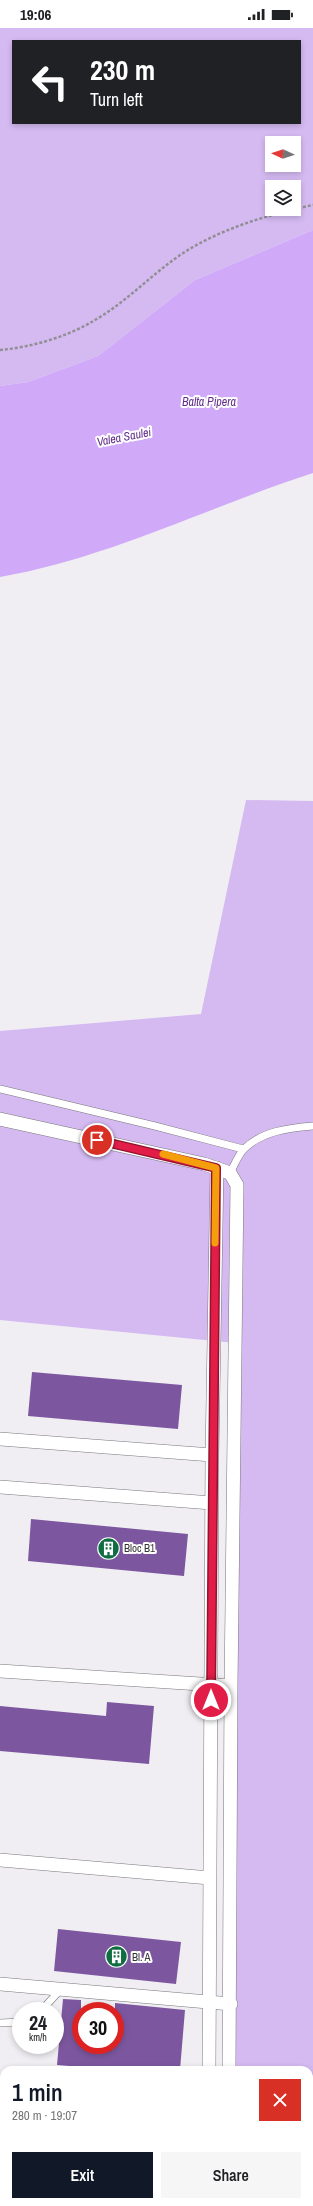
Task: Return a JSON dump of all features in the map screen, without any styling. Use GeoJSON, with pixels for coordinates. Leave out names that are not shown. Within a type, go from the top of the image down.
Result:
{"type":"FeatureCollection","features":[{"type":"Feature","properties":{"kind":"street"},"geometry":{"type":"LineString","coordinates":[[0,1119],[180,1158],[230,1173],[237,1184],[231,1686],[231,2004],[229,2066]]}},
{"type":"Feature","properties":{"kind":"street"},"geometry":{"type":"LineString","coordinates":[[209,2066],[212,1456],[216,1168]]}},
{"type":"Feature","properties":{"kind":"street"},"geometry":{"type":"LineString","coordinates":[[0,1439],[212,1456]]}},
{"type":"Feature","properties":{"kind":"street"},"geometry":{"type":"LineString","coordinates":[[0,1487],[212,1503]]}},
{"type":"Feature","properties":{"kind":"street"},"geometry":{"type":"LineString","coordinates":[[0,1670],[231,1686]]}},
{"type":"Feature","properties":{"kind":"street"},"geometry":{"type":"LineString","coordinates":[[210,1761],[231,1761]]}},
{"type":"Feature","properties":{"kind":"street"},"geometry":{"type":"LineString","coordinates":[[0,1860],[210,1878]]}},
{"type":"Feature","properties":{"kind":"street"},"geometry":{"type":"LineString","coordinates":[[0,1984],[231,2004]]}},
{"type":"Feature","properties":{"kind":"lane"},"geometry":{"type":"LineString","coordinates":[[0,1089],[155,1126],[243,1150]]}},
{"type":"Feature","properties":{"kind":"lane"},"geometry":{"type":"LineString","coordinates":[[230,1173],[243,1150],[262,1136],[293,1128],[313,1126]]}},
{"type":"Feature","properties":{"kind":"lane"},"geometry":{"type":"LineString","coordinates":[[50,2002],[61,1990]]}},
{"type":"Feature","properties":{"kind":"lane"},"geometry":{"type":"LineString","coordinates":[[0,2023],[12,2022]]}},
{"type":"Feature","properties":{"kind":"path"},"geometry":{"type":"LineString","coordinates":[[0,350],[22,348],[62,335],[95,320],[192,248],[230,230],[268,215],[313,205]]}},
{"type":"Feature","properties":{"kind":"shaded area"},"geometry":{"type":"Polygon","coordinates":[[[0,28],[313,28],[313,230],[195,280],[98,356],[28,382],[0,386],[0,28]]]}},
{"type":"Feature","properties":{"kind":"shaded area"},"geometry":{"type":"Polygon","coordinates":[[[246,800],[313,801],[313,2066],[224,2066],[235,1343],[0,1320],[0,1031],[201,1014],[246,800]]]}},
{"type":"Feature","properties":{"kind":"water","name":"Balta Pipera"},"geometry":{"type":"Polygon","coordinates":[[[313,230],[313,473],[274,486],[158,531],[80,558],[0,577],[0,386],[28,382],[98,356],[195,280],[313,230]]]}},
{"type":"Feature","properties":{"kind":"building"},"geometry":{"type":"Polygon","coordinates":[[[32,1372],[182,1385],[178,1429],[28,1416],[32,1372]]]}},
{"type":"Feature","properties":{"kind":"building","name":"Bloc B1"},"geometry":{"type":"Polygon","coordinates":[[[31,1519],[188,1534],[184,1576],[28,1561],[31,1519]]]}},
{"type":"Feature","properties":{"kind":"building"},"geometry":{"type":"Polygon","coordinates":[[[107,1702],[154,1706],[149,1764],[0,1751],[0,1706],[106,1716],[107,1702]]]}},
{"type":"Feature","properties":{"kind":"building","name":"Bl. A"},"geometry":{"type":"Polygon","coordinates":[[[58,1929],[181,1942],[176,1984],[54,1971],[58,1929]]]}},
{"type":"Feature","properties":{"kind":"building"},"geometry":{"type":"Polygon","coordinates":[[[63,1999],[81,2000],[81,2002],[72,2002],[72,2054],[124,2054],[124,2004],[185,2010],[180,2066],[57,2065],[58,2054],[64,2054],[63,1999]]]}},
{"type":"Feature","properties":{"kind":"slow traffic"},"geometry":{"type":"LineString","coordinates":[[163,1154],[216,1168],[215,1243]]}},
{"type":"Feature","properties":{"kind":"place","name":"Bloc B1"},"geometry":{"type":"Point","coordinates":[108,1548]}},
{"type":"Feature","properties":{"kind":"place","name":"Bl. A"},"geometry":{"type":"Point","coordinates":[117,1957]}},
{"type":"Feature","properties":{"kind":"route"},"geometry":{"type":"LineString","coordinates":[[97,1140],[180,1158],[216,1168],[211,1700]]}},
{"type":"Feature","properties":{"kind":"water label","name":"Valea Saulei"},"geometry":{"type":"Point","coordinates":[124,437]}}]}
